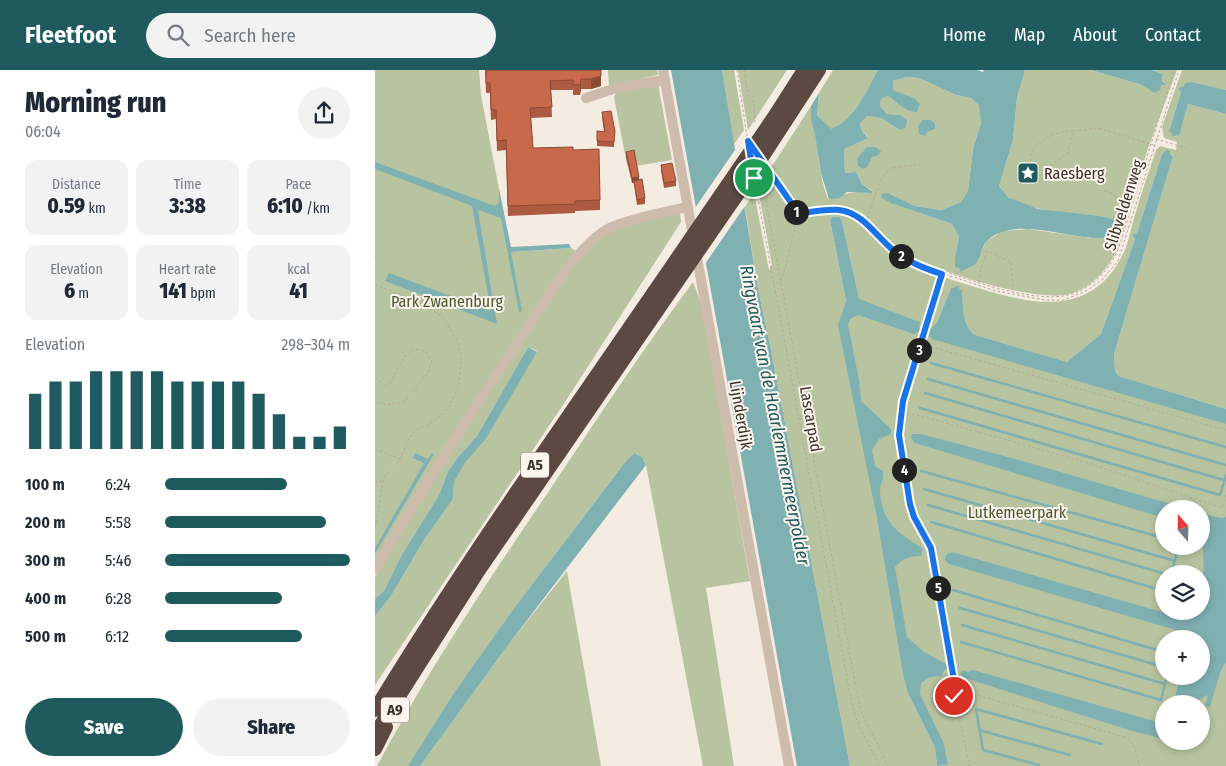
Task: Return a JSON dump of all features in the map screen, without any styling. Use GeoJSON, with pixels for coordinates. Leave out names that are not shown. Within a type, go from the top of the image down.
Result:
{"type":"FeatureCollection","features":[{"type":"Feature","properties":{"kind":"highway","name":"A5"},"geometry":{"type":"LineString","coordinates":[[375,710],[418,640],[500,515],[720,196],[803,70]]}},
{"type":"Feature","properties":{"kind":"highway","name":"A5"},"geometry":{"type":"LineString","coordinates":[[375,734],[414,670],[490,554],[723,214],[819,70]]}},
{"type":"Feature","properties":{"kind":"highway","name":"A9"},"geometry":{"type":"LineString","coordinates":[[375,750],[414,670]]}},
{"type":"Feature","properties":{"kind":"street"},"geometry":{"type":"LineString","coordinates":[[586,98],[664,75]]}},
{"type":"Feature","properties":{"kind":"street","name":"Lijnderdijk"},"geometry":{"type":"LineString","coordinates":[[664,75],[789,766]]}},
{"type":"Feature","properties":{"kind":"street"},"geometry":{"type":"LineString","coordinates":[[375,570],[424,486],[579,252],[605,230],[633,220],[687,207]]}},
{"type":"Feature","properties":{"kind":"path"},"geometry":{"type":"LineString","coordinates":[[737,70],[748,141]]}},
{"type":"Feature","properties":{"kind":"path"},"geometry":{"type":"LineString","coordinates":[[744,70],[748,96],[753,96],[755,125]]}},
{"type":"Feature","properties":{"kind":"path"},"geometry":{"type":"LineString","coordinates":[[792,204],[801,209],[831,206],[845,207],[867,218],[895,248],[913,260],[979,282],[1013,291],[1056,297],[1068,295],[1087,287],[1112,262],[1119,247],[1174,70]]}},
{"type":"Feature","properties":{"kind":"path","name":"Slibveldenweg"},"geometry":{"type":"LineString","coordinates":[[796,214],[840,210],[855,215],[895,252],[911,263],[996,290],[1045,300],[1064,300],[1077,296],[1092,288],[1103,279],[1118,261],[1179,70]]}},
{"type":"Feature","properties":{"kind":"path"},"geometry":{"type":"LineString","coordinates":[[1030,171],[1030,156],[1045,137],[1065,131],[1097,128],[1155,145]]}},
{"type":"Feature","properties":{"kind":"path"},"geometry":{"type":"LineString","coordinates":[[1047,167],[1067,154],[1074,131]]}},
{"type":"Feature","properties":{"kind":"path"},"geometry":{"type":"LineString","coordinates":[[1156,139],[1186,148]]}},
{"type":"Feature","properties":{"kind":"path"},"geometry":{"type":"LineString","coordinates":[[865,223],[880,182],[890,168],[921,164]]}},
{"type":"Feature","properties":{"kind":"path"},"geometry":{"type":"LineString","coordinates":[[766,166],[792,204],[796,214],[781,281],[775,285]]}},
{"type":"Feature","properties":{"kind":"path"},"geometry":{"type":"LineString","coordinates":[[761,173],[859,703],[865,723],[887,766]]}},
{"type":"Feature","properties":{"kind":"path","name":"Lascarpad"},"geometry":{"type":"LineString","coordinates":[[756,188],[852,705],[859,726],[880,766]]}},
{"type":"Feature","properties":{"kind":"path"},"geometry":{"type":"LineString","coordinates":[[1105,191],[1113,194],[1130,210]]}},
{"type":"Feature","properties":{"kind":"path"},"geometry":{"type":"LineString","coordinates":[[979,282],[980,272],[987,251],[1011,262],[1013,291]]}},
{"type":"Feature","properties":{"kind":"path"},"geometry":{"type":"LineString","coordinates":[[375,259],[376,254]]}},
{"type":"Feature","properties":{"kind":"path"},"geometry":{"type":"LineString","coordinates":[[943,270],[903,401],[899,442],[910,504],[914,517],[931,548],[957,690],[954,696],[969,766]]}},
{"type":"Feature","properties":{"kind":"path"},"geometry":{"type":"LineString","coordinates":[[375,285],[412,299],[442,316],[459,342],[461,359],[459,384],[450,406],[443,416],[428,425],[420,427],[413,433],[407,441],[401,459],[384,477],[375,528]]}},
{"type":"Feature","properties":{"kind":"path"},"geometry":{"type":"LineString","coordinates":[[920,344],[1226,430]]}},
{"type":"Feature","properties":{"kind":"path"},"geometry":{"type":"LineString","coordinates":[[375,378],[387,386],[398,371],[407,353],[413,349],[425,351],[432,360],[429,371],[404,402],[387,405],[375,401]]}},
{"type":"Feature","properties":{"kind":"path"},"geometry":{"type":"LineString","coordinates":[[902,414],[916,415],[1085,462],[1222,508],[1226,495]]}},
{"type":"Feature","properties":{"kind":"path"},"geometry":{"type":"LineString","coordinates":[[375,448],[401,459]]}},
{"type":"Feature","properties":{"kind":"path"},"geometry":{"type":"LineString","coordinates":[[375,482],[383,481]]}},
{"type":"Feature","properties":{"kind":"path"},"geometry":{"type":"LineString","coordinates":[[957,690],[1128,738],[1135,748],[1140,766]]}},
{"type":"Feature","properties":{"kind":"green space","name":"Park Zwanenburg"},"geometry":{"type":"Polygon","coordinates":[[[375,70],[479,70],[481,95],[511,252],[571,248],[576,251],[375,563],[375,70]]]}},
{"type":"Feature","properties":{"kind":"green space"},"geometry":{"type":"Polygon","coordinates":[[[608,70],[657,70],[658,75],[609,86],[608,70]]]}},
{"type":"Feature","properties":{"kind":"green space"},"geometry":{"type":"Polygon","coordinates":[[[722,70],[734,70],[744,130],[734,144],[722,70]]]}},
{"type":"Feature","properties":{"kind":"green space"},"geometry":{"type":"Polygon","coordinates":[[[738,70],[787,70],[748,130],[738,70]]]}},
{"type":"Feature","properties":{"kind":"green space"},"geometry":{"type":"Polygon","coordinates":[[[833,70],[878,70],[853,112],[847,119],[831,130],[817,115],[819,93],[833,70]]]}},
{"type":"Feature","properties":{"kind":"green space","name":"Lutkemeerpark"},"geometry":{"type":"Polygon","coordinates":[[[1025,70],[1091,70],[1142,85],[1154,93],[1162,81],[1163,74],[1152,70],[1177,70],[1147,151],[1119,245],[1111,261],[1100,276],[1078,291],[1069,294],[1032,294],[955,274],[931,265],[897,248],[863,214],[845,207],[833,206],[837,212],[859,221],[904,261],[939,276],[925,324],[928,325],[943,279],[946,278],[995,293],[1045,302],[1068,300],[1089,292],[1108,277],[1126,248],[1156,150],[1160,146],[1176,150],[1177,142],[1164,138],[1162,127],[1182,70],[1226,70],[1226,90],[1192,82],[1181,92],[1169,130],[1179,135],[1188,104],[1226,114],[1226,409],[1119,376],[1115,371],[1114,354],[1173,155],[1162,154],[1137,233],[1134,234],[1135,239],[1101,334],[1067,362],[975,335],[965,321],[962,291],[954,287],[951,288],[937,323],[1226,419],[1226,766],[943,766],[940,746],[908,693],[935,748],[937,766],[850,766],[758,289],[745,207],[754,193],[769,270],[772,265],[758,188],[811,106],[821,176],[828,199],[845,194],[871,193],[872,190],[862,184],[856,172],[845,173],[844,149],[868,137],[862,131],[860,122],[867,116],[881,118],[900,130],[900,115],[887,114],[880,106],[881,99],[888,96],[906,110],[902,94],[892,90],[893,81],[906,77],[919,78],[956,95],[971,98],[980,105],[981,123],[973,149],[968,191],[961,202],[941,210],[915,206],[888,193],[893,204],[952,224],[959,237],[955,257],[959,268],[964,269],[976,262],[986,242],[1002,231],[1028,229],[1090,238],[1116,229],[1113,219],[1047,210],[1021,203],[1008,196],[999,186],[1013,140],[1017,98],[1025,70]],[[830,220],[846,301],[839,324],[850,312],[920,322],[859,300],[842,221],[830,220]]]}},
{"type":"Feature","properties":{"kind":"green space"},"geometry":{"type":"Polygon","coordinates":[[[658,84],[672,160],[630,167],[627,165],[614,97],[616,93],[658,84]]]}},
{"type":"Feature","properties":{"kind":"green space"},"geometry":{"type":"Polygon","coordinates":[[[680,212],[681,222],[567,399],[375,685],[375,616],[391,596],[424,540],[453,499],[454,482],[465,463],[486,439],[537,351],[528,347],[477,436],[448,471],[439,495],[401,556],[384,591],[375,599],[375,577],[419,500],[580,256],[603,234],[637,222],[680,212]]]}},
{"type":"Feature","properties":{"kind":"green space"},"geometry":{"type":"Polygon","coordinates":[[[693,282],[701,303],[750,581],[706,588],[734,766],[703,766],[646,465],[642,457],[636,453],[626,461],[518,603],[409,766],[377,766],[436,663],[479,596],[618,389],[693,282]]]}},
{"type":"Feature","properties":{"kind":"green space"},"geometry":{"type":"Polygon","coordinates":[[[567,571],[601,766],[420,766],[508,645],[567,571]]]}},
{"type":"Feature","properties":{"kind":"water","name":"Ringvaart van de Haarlemmermeerpolder"},"geometry":{"type":"Polygon","coordinates":[[[671,70],[722,70],[758,289],[850,766],[797,766],[671,70]]]}},
{"type":"Feature","properties":{"kind":"water"},"geometry":{"type":"Polygon","coordinates":[[[878,70],[977,70],[983,72],[984,70],[1025,70],[1017,98],[1013,140],[999,186],[1008,197],[1038,209],[1113,219],[1117,223],[1116,229],[1120,232],[1115,233],[1114,237],[1099,238],[1031,229],[1014,229],[1000,233],[987,241],[977,262],[961,272],[959,268],[955,267],[959,237],[952,224],[893,204],[882,198],[881,194],[888,193],[915,206],[941,210],[961,202],[968,191],[973,149],[981,123],[979,105],[971,98],[956,95],[919,78],[906,77],[893,81],[893,90],[914,98],[920,104],[917,112],[905,109],[888,96],[881,99],[880,106],[887,114],[900,115],[907,120],[906,127],[900,130],[881,118],[867,116],[860,123],[862,131],[868,138],[844,149],[845,173],[856,172],[862,184],[872,193],[847,192],[840,198],[829,199],[821,173],[811,120],[811,106],[819,93],[817,115],[831,129],[839,125],[847,119],[859,104],[878,70]]]}},
{"type":"Feature","properties":{"kind":"water"},"geometry":{"type":"Polygon","coordinates":[[[1091,70],[1152,70],[1163,74],[1162,81],[1166,85],[1161,85],[1160,90],[1154,93],[1142,85],[1091,70]]]}},
{"type":"Feature","properties":{"kind":"water"},"geometry":{"type":"Polygon","coordinates":[[[1192,82],[1226,90],[1226,114],[1188,104],[1179,136],[1172,137],[1172,133],[1169,131],[1181,92],[1178,88],[1192,82]]]}},
{"type":"Feature","properties":{"kind":"water"},"geometry":{"type":"Polygon","coordinates":[[[923,120],[931,120],[935,124],[935,129],[927,132],[925,136],[919,134],[918,126],[923,120]]]}},
{"type":"Feature","properties":{"kind":"water"},"geometry":{"type":"Polygon","coordinates":[[[867,147],[875,147],[881,151],[879,155],[872,157],[867,167],[863,169],[858,166],[857,159],[867,147]]]}},
{"type":"Feature","properties":{"kind":"water"},"geometry":{"type":"Polygon","coordinates":[[[1167,150],[1173,156],[1114,354],[1115,371],[1119,376],[1226,409],[1226,424],[932,339],[928,335],[929,330],[937,323],[951,288],[958,286],[962,290],[965,321],[975,335],[1067,362],[1101,334],[1135,239],[1132,235],[1137,233],[1162,154],[1167,150]]]}},
{"type":"Feature","properties":{"kind":"water"},"geometry":{"type":"Polygon","coordinates":[[[375,162],[495,206],[499,203],[499,189],[511,247],[569,244],[571,248],[511,252],[522,311],[519,312],[501,218],[478,210],[497,324],[385,281],[389,273],[491,311],[472,206],[375,169],[375,162]]]}},
{"type":"Feature","properties":{"kind":"water"},"geometry":{"type":"Polygon","coordinates":[[[832,217],[839,217],[842,221],[859,299],[920,322],[919,331],[914,334],[858,315],[850,319],[848,325],[859,380],[861,401],[891,429],[891,434],[879,439],[872,450],[875,466],[883,471],[880,490],[881,501],[887,518],[892,525],[905,537],[922,548],[922,556],[907,558],[895,567],[907,637],[924,652],[948,665],[949,670],[944,670],[942,676],[929,677],[921,683],[920,694],[944,744],[948,765],[937,766],[935,748],[908,693],[903,674],[877,518],[838,325],[846,301],[830,220],[832,217]]]}},
{"type":"Feature","properties":{"kind":"water"},"geometry":{"type":"Polygon","coordinates":[[[528,347],[537,352],[486,439],[465,463],[454,482],[453,499],[424,540],[391,596],[375,616],[375,599],[384,591],[401,556],[439,495],[448,471],[477,436],[528,347]]]}},
{"type":"Feature","properties":{"kind":"water"},"geometry":{"type":"Polygon","coordinates":[[[912,434],[921,434],[1157,500],[1155,500],[1155,515],[915,443],[911,438],[912,434]]]}},
{"type":"Feature","properties":{"kind":"water"},"geometry":{"type":"Polygon","coordinates":[[[415,453],[428,459],[432,453],[434,454],[375,554],[375,548],[424,463],[413,458],[415,453]]]}},
{"type":"Feature","properties":{"kind":"water"},"geometry":{"type":"Polygon","coordinates":[[[635,453],[642,457],[646,465],[508,645],[420,766],[408,766],[454,693],[518,603],[626,461],[635,453]]]}},
{"type":"Feature","properties":{"kind":"water"},"geometry":{"type":"Polygon","coordinates":[[[1210,515],[1221,518],[1226,517],[1226,662],[1221,670],[1210,707],[1210,695],[1176,695],[1178,685],[1210,685],[1210,630],[1176,630],[949,564],[945,560],[946,555],[952,552],[1155,610],[1155,620],[1210,620],[1210,565],[1204,565],[1203,555],[1210,555],[1210,515]]]}},
{"type":"Feature","properties":{"kind":"water"},"geometry":{"type":"Polygon","coordinates":[[[973,670],[1155,721],[1155,737],[971,680],[961,675],[961,672],[973,670]]]}},
{"type":"Feature","properties":{"kind":"pier"},"geometry":{"type":"Polygon","coordinates":[[[737,147],[747,203],[703,267],[693,211],[737,147]]]}},
{"type":"Feature","properties":{"kind":"building"},"geometry":{"type":"Polygon","coordinates":[[[486,70],[601,70],[601,76],[581,79],[580,85],[573,85],[573,80],[550,81],[552,107],[530,108],[533,148],[573,147],[573,150],[599,149],[600,200],[575,201],[575,204],[508,206],[506,140],[497,141],[496,110],[491,110],[490,83],[486,83],[486,70]]]}},
{"type":"Feature","properties":{"kind":"building"},"geometry":{"type":"Polygon","coordinates":[[[611,111],[615,131],[614,142],[597,141],[597,131],[605,132],[602,112],[611,111]]]}},
{"type":"Feature","properties":{"kind":"building"},"geometry":{"type":"Polygon","coordinates":[[[634,150],[639,177],[632,178],[626,152],[634,150]]]}},
{"type":"Feature","properties":{"kind":"building"},"geometry":{"type":"Polygon","coordinates":[[[672,163],[676,181],[664,183],[661,165],[672,163]]]}},
{"type":"Feature","properties":{"kind":"building"},"geometry":{"type":"Polygon","coordinates":[[[642,179],[645,198],[637,200],[634,181],[642,179]]]}},
{"type":"Feature","properties":{"kind":"waterway"},"geometry":{"type":"LineString","coordinates":[[931,363],[1226,447]]}},
{"type":"Feature","properties":{"kind":"waterway"},"geometry":{"type":"LineString","coordinates":[[928,379],[1226,465]]}},
{"type":"Feature","properties":{"kind":"waterway"},"geometry":{"type":"LineString","coordinates":[[925,393],[1224,480]]}},
{"type":"Feature","properties":{"kind":"waterway"},"geometry":{"type":"LineString","coordinates":[[920,408],[1220,495],[1226,475]]}},
{"type":"Feature","properties":{"kind":"waterway"},"geometry":{"type":"LineString","coordinates":[[921,471],[1155,536]]}},
{"type":"Feature","properties":{"kind":"waterway"},"geometry":{"type":"LineString","coordinates":[[924,489],[1175,561]]}},
{"type":"Feature","properties":{"kind":"waterway"},"geometry":{"type":"LineString","coordinates":[[928,505],[1155,571]]}},
{"type":"Feature","properties":{"kind":"waterway"},"geometry":{"type":"LineString","coordinates":[[931,522],[1155,588]]}},
{"type":"Feature","properties":{"kind":"waterway"},"geometry":{"type":"LineString","coordinates":[[1174,565],[1176,555]]}},
{"type":"Feature","properties":{"kind":"waterway"},"geometry":{"type":"LineString","coordinates":[[953,590],[1155,649]]}},
{"type":"Feature","properties":{"kind":"waterway"},"geometry":{"type":"LineString","coordinates":[[960,608],[1155,664]]}},
{"type":"Feature","properties":{"kind":"waterway"},"geometry":{"type":"LineString","coordinates":[[962,625],[1155,681]]}},
{"type":"Feature","properties":{"kind":"waterway"},"geometry":{"type":"LineString","coordinates":[[961,642],[1161,700],[1165,685]]}},
{"type":"Feature","properties":{"kind":"waterway"},"geometry":{"type":"LineString","coordinates":[[1039,765],[983,750],[976,709],[1102,744]]}},
{"type":"Feature","properties":{"kind":"waterway"},"geometry":{"type":"LineString","coordinates":[[979,730],[1070,755]]}},
{"type":"Feature","properties":{"kind":"place","name":"Raesberg"},"geometry":{"type":"Point","coordinates":[1028,173]}},
{"type":"Feature","properties":{"kind":"route"},"geometry":{"type":"LineString","coordinates":[[754,178],[748,141],[792,204],[796,214],[840,210],[855,215],[867,224],[883,242],[911,263],[942,274],[903,401],[899,442],[910,504],[914,517],[931,548],[957,690],[954,696]]}}]}
